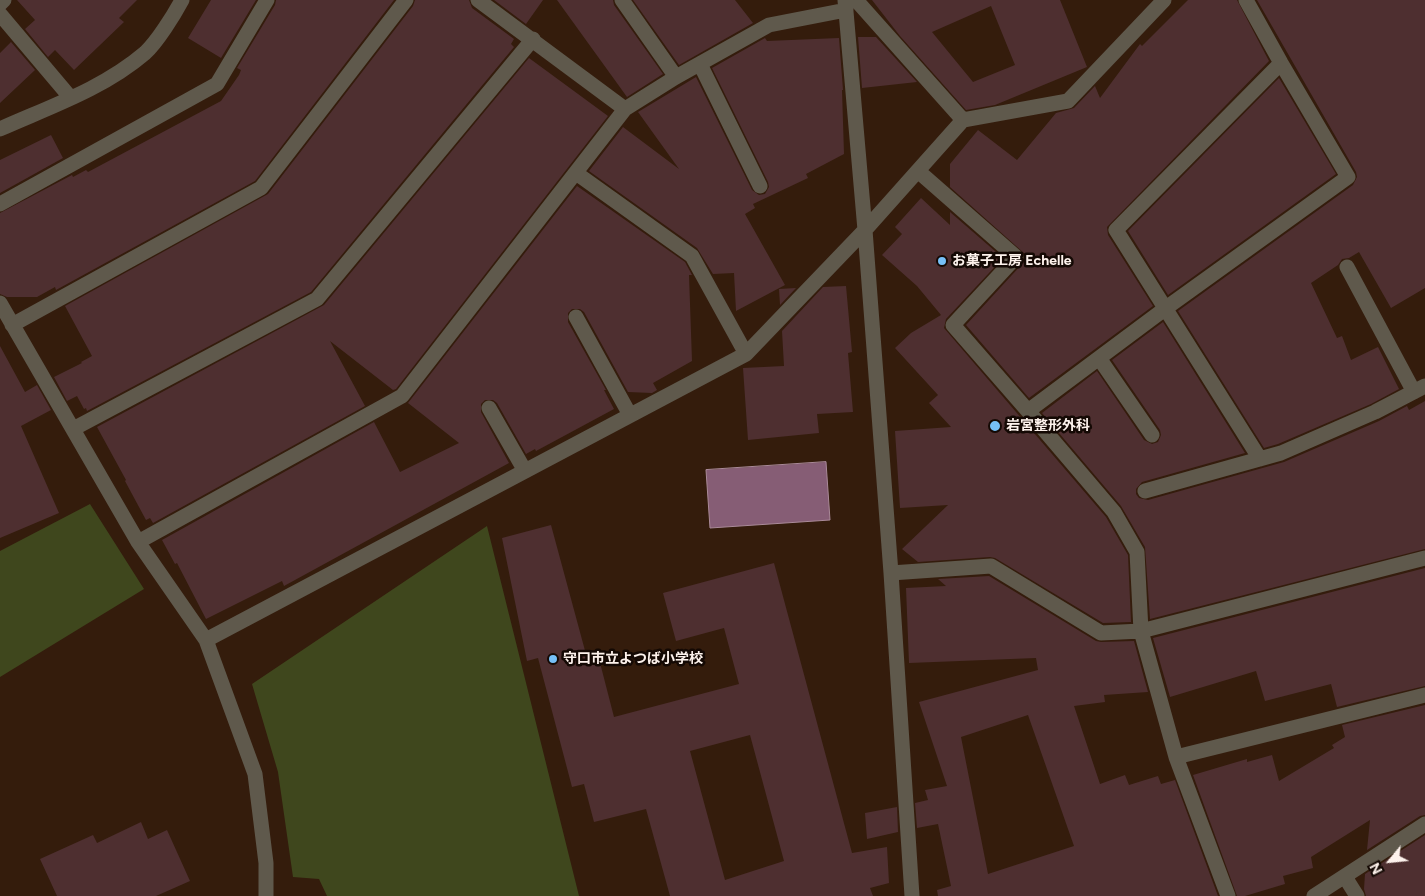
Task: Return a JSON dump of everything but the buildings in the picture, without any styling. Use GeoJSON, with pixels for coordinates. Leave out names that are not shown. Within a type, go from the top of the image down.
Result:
{"type":"FeatureCollection","features":[{"type":"Feature","properties":{"kind":"street"},"geometry":{"type":"LineString","coordinates":[[0,4],[4,0]]}},
{"type":"Feature","properties":{"kind":"street"},"geometry":{"type":"LineString","coordinates":[[0,128],[107,81],[146,52],[176,12],[182,0]]}},
{"type":"Feature","properties":{"kind":"street"},"geometry":{"type":"LineString","coordinates":[[0,204],[217,84],[267,0]]}},
{"type":"Feature","properties":{"kind":"street"},"geometry":{"type":"LineString","coordinates":[[12,324],[260,188],[406,0]]}},
{"type":"Feature","properties":{"kind":"street"},"geometry":{"type":"LineString","coordinates":[[478,0],[625,109]]}},
{"type":"Feature","properties":{"kind":"street"},"geometry":{"type":"LineString","coordinates":[[622,0],[676,77]]}},
{"type":"Feature","properties":{"kind":"street"},"geometry":{"type":"LineString","coordinates":[[206,640],[746,354],[865,230],[963,120],[1068,101],[1164,0]]}},
{"type":"Feature","properties":{"kind":"street"},"geometry":{"type":"LineString","coordinates":[[1028,410],[1348,177],[1246,0]]}},
{"type":"Feature","properties":{"kind":"street"},"geometry":{"type":"LineString","coordinates":[[849,3],[963,120]]}},
{"type":"Feature","properties":{"kind":"street"},"geometry":{"type":"LineString","coordinates":[[138,542],[402,396],[625,109],[676,77],[769,25],[849,3]]}},
{"type":"Feature","properties":{"kind":"street"},"geometry":{"type":"LineString","coordinates":[[849,3],[891,574],[912,896]]}},
{"type":"Feature","properties":{"kind":"street"},"geometry":{"type":"LineString","coordinates":[[0,14],[70,97]]}},
{"type":"Feature","properties":{"kind":"street"},"geometry":{"type":"LineString","coordinates":[[73,429],[317,299],[533,39]]}},
{"type":"Feature","properties":{"kind":"street"},"geometry":{"type":"LineString","coordinates":[[1260,459],[1116,230],[1281,63]]}},
{"type":"Feature","properties":{"kind":"street"},"geometry":{"type":"LineString","coordinates":[[700,64],[760,186]]}},
{"type":"Feature","properties":{"kind":"street"},"geometry":{"type":"LineString","coordinates":[[918,171],[1016,257],[953,325],[1114,512],[1137,552],[1141,631],[1176,757],[1228,896]]}},
{"type":"Feature","properties":{"kind":"street"},"geometry":{"type":"LineString","coordinates":[[576,173],[692,256],[746,354]]}},
{"type":"Feature","properties":{"kind":"street"},"geometry":{"type":"LineString","coordinates":[[1145,491],[1281,453],[1375,412],[1419,389],[1347,267]]}},
{"type":"Feature","properties":{"kind":"street"},"geometry":{"type":"LineString","coordinates":[[0,303],[138,542],[206,640],[255,774],[266,863],[266,896]]}},
{"type":"Feature","properties":{"kind":"street"},"geometry":{"type":"LineString","coordinates":[[576,317],[630,415]]}},
{"type":"Feature","properties":{"kind":"street"},"geometry":{"type":"LineString","coordinates":[[1098,358],[1152,435]]}},
{"type":"Feature","properties":{"kind":"street"},"geometry":{"type":"LineString","coordinates":[[489,408],[525,471]]}},
{"type":"Feature","properties":{"kind":"street"},"geometry":{"type":"LineString","coordinates":[[891,574],[991,566],[1101,633],[1141,631],[1425,558]]}},
{"type":"Feature","properties":{"kind":"street"},"geometry":{"type":"LineString","coordinates":[[1176,757],[1425,695]]}},
{"type":"Feature","properties":{"kind":"street"},"geometry":{"type":"LineString","coordinates":[[1314,896],[1425,824]]}},
{"type":"Feature","properties":{"kind":"street"},"geometry":{"type":"LineString","coordinates":[[1345,877],[1357,896]]}},
{"type":"Feature","properties":{"kind":"green space"},"geometry":{"type":"Polygon","coordinates":[[[90,504],[144,589],[0,677],[0,551],[90,504]]]}},
{"type":"Feature","properties":{"kind":"green space"},"geometry":{"type":"Polygon","coordinates":[[[487,526],[579,896],[327,896],[319,879],[293,877],[278,772],[252,684],[487,526]]]}},
{"type":"Feature","properties":{"kind":"shaded area"},"geometry":{"type":"Polygon","coordinates":[[[826,462],[830,520],[710,528],[706,470],[826,462]]]}},
{"type":"Feature","properties":{"kind":"place","name":"お菓子工房 Echelle"},"geometry":{"type":"Point","coordinates":[942,261]}},
{"type":"Feature","properties":{"kind":"place","name":"岩宮整形外科"},"geometry":{"type":"Point","coordinates":[995,426]}},
{"type":"Feature","properties":{"kind":"place","name":"守口市立よつば小学校"},"geometry":{"type":"Point","coordinates":[553,659]}}]}
